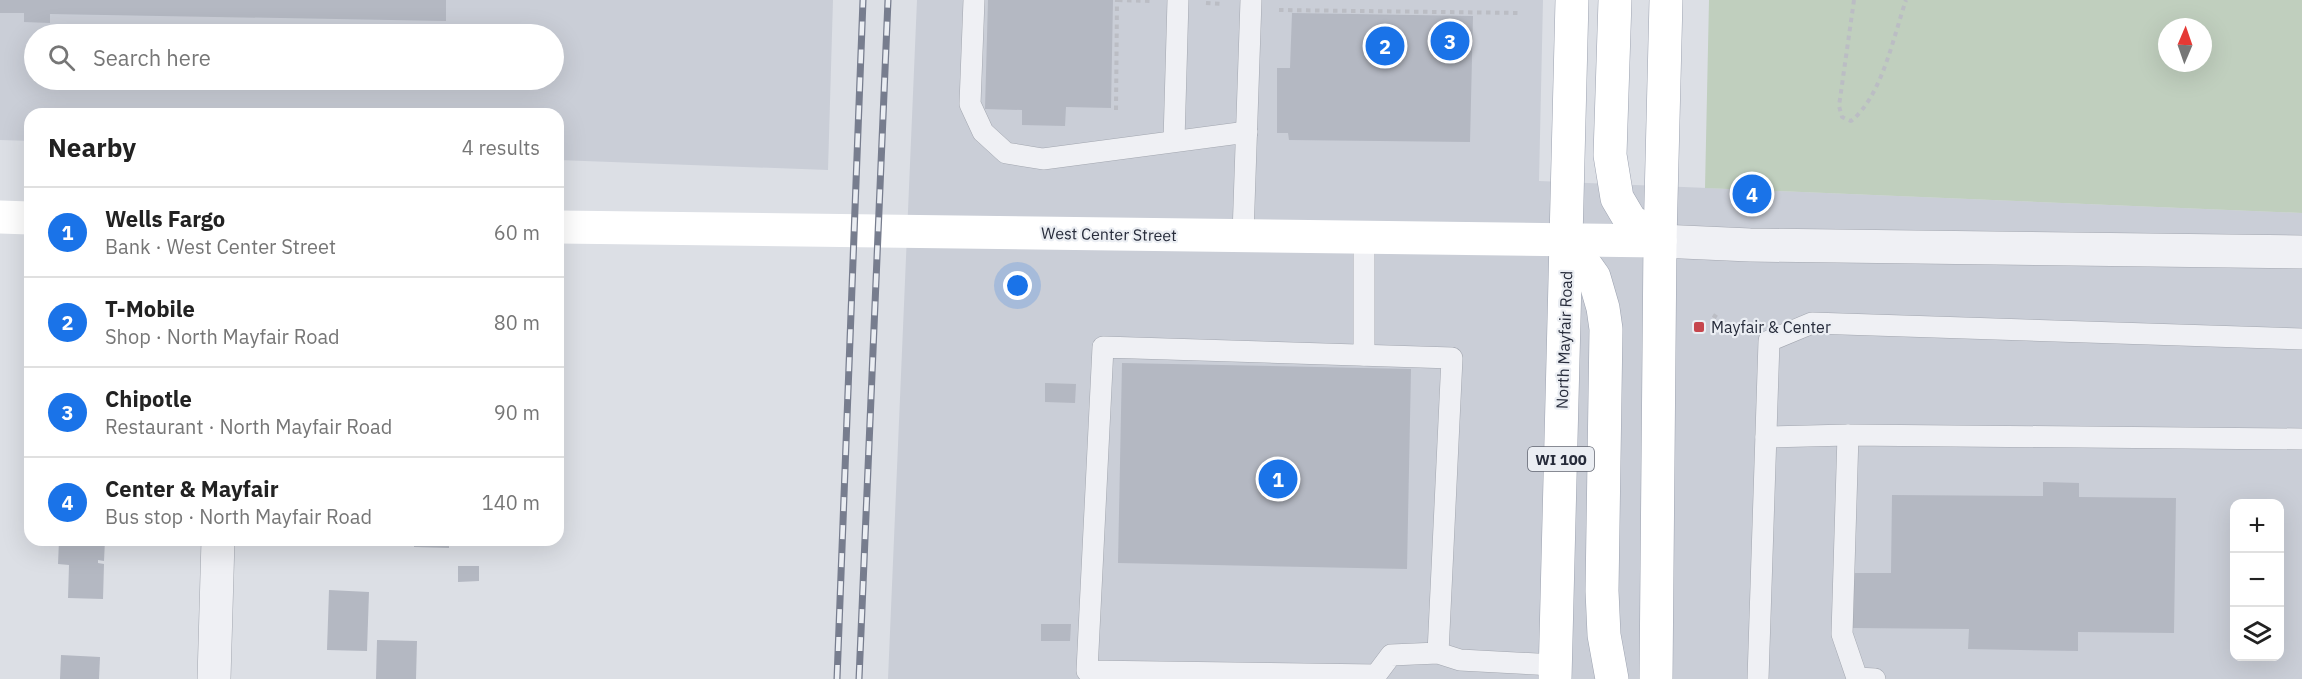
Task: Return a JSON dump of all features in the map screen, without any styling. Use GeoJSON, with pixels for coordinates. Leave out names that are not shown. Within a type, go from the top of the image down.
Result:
{"type":"FeatureCollection","features":[{"type":"Feature","properties":{"kind":"main road","name":"North Mayfair Road"},"geometry":{"type":"LineString","coordinates":[[1560,674],[1557,594],[1572,0]]}},
{"type":"Feature","properties":{"kind":"main road"},"geometry":{"type":"LineString","coordinates":[[1615,0],[1610,156],[1617,198],[1630,220],[1660,242]]}},
{"type":"Feature","properties":{"kind":"main road"},"geometry":{"type":"LineString","coordinates":[[1656,679],[1660,242],[1666,0]]}},
{"type":"Feature","properties":{"kind":"main road"},"geometry":{"type":"LineString","coordinates":[[0,217],[24,218]]}},
{"type":"Feature","properties":{"kind":"main road","name":"West Center Street"},"geometry":{"type":"LineString","coordinates":[[564,227],[1660,242]]}},
{"type":"Feature","properties":{"kind":"main road"},"geometry":{"type":"LineString","coordinates":[[1567,239],[1594,277],[1606,329],[1602,591],[1604,635],[1612,679]]}},
{"type":"Feature","properties":{"kind":"street"},"geometry":{"type":"LineString","coordinates":[[1660,242],[2302,252]]}},
{"type":"Feature","properties":{"kind":"street"},"geometry":{"type":"LineString","coordinates":[[214,679],[218,546]]}},
{"type":"Feature","properties":{"kind":"lane"},"geometry":{"type":"LineString","coordinates":[[974,0],[970,104],[983,132],[1006,153],[1043,159],[1247,132]]}},
{"type":"Feature","properties":{"kind":"lane"},"geometry":{"type":"LineString","coordinates":[[1174,141],[1178,0]]}},
{"type":"Feature","properties":{"kind":"lane"},"geometry":{"type":"LineString","coordinates":[[1243,235],[1251,0]]}},
{"type":"Feature","properties":{"kind":"lane"},"geometry":{"type":"LineString","coordinates":[[1364,237],[1364,355]]}},
{"type":"Feature","properties":{"kind":"lane"},"geometry":{"type":"LineString","coordinates":[[1758,679],[1769,342],[1812,323],[2302,339]]}},
{"type":"Feature","properties":{"kind":"lane"},"geometry":{"type":"LineString","coordinates":[[1438,653],[1452,358],[1103,347],[1087,671],[1376,675],[1391,655],[1438,653],[1460,660],[1560,674]]}},
{"type":"Feature","properties":{"kind":"lane"},"geometry":{"type":"LineString","coordinates":[[1766,437],[1848,435],[2302,439]]}},
{"type":"Feature","properties":{"kind":"lane"},"geometry":{"type":"LineString","coordinates":[[1848,435],[1842,634],[1857,678],[1875,679]]}},
{"type":"Feature","properties":{"kind":"path"},"geometry":{"type":"LineString","coordinates":[[1116,110],[1118,0],[1152,1]]}},
{"type":"Feature","properties":{"kind":"path"},"geometry":{"type":"LineString","coordinates":[[1854,0],[1839,106],[1842,117],[1851,121],[1862,112],[1874,94],[1906,0]]}},
{"type":"Feature","properties":{"kind":"path"},"geometry":{"type":"LineString","coordinates":[[1201,3],[1230,4]]}},
{"type":"Feature","properties":{"kind":"path"},"geometry":{"type":"LineString","coordinates":[[1276,20],[1276,10],[1521,14]]}},
{"type":"Feature","properties":{"kind":"shaded area"},"geometry":{"type":"Polygon","coordinates":[[[0,0],[833,0],[828,170],[564,160],[564,108],[24,108],[24,141],[0,140],[0,0]]]}},
{"type":"Feature","properties":{"kind":"shaded area"},"geometry":{"type":"Polygon","coordinates":[[[917,0],[1543,0],[1539,181],[2302,213],[2302,679],[888,679],[917,0]]]}},
{"type":"Feature","properties":{"kind":"green space"},"geometry":{"type":"Polygon","coordinates":[[[1709,0],[2302,0],[2302,213],[1705,188],[1709,0]]]}},
{"type":"Feature","properties":{"kind":"building"},"geometry":{"type":"Polygon","coordinates":[[[0,0],[446,0],[446,21],[50,14],[50,23],[24,22],[24,13],[0,13],[0,0]]]}},
{"type":"Feature","properties":{"kind":"building"},"geometry":{"type":"Polygon","coordinates":[[[988,0],[1113,0],[1111,108],[1066,107],[1065,126],[1022,125],[1022,110],[985,109],[988,0]]]}},
{"type":"Feature","properties":{"kind":"building"},"geometry":{"type":"Polygon","coordinates":[[[1292,13],[1473,16],[1470,142],[1289,140],[1288,133],[1277,133],[1277,68],[1290,68],[1292,13]]]}},
{"type":"Feature","properties":{"kind":"building"},"geometry":{"type":"Polygon","coordinates":[[[1122,363],[1411,369],[1407,569],[1118,563],[1122,363]]]}},
{"type":"Feature","properties":{"kind":"building"},"geometry":{"type":"Polygon","coordinates":[[[1045,383],[1076,384],[1075,403],[1045,402],[1045,383]]]}},
{"type":"Feature","properties":{"kind":"building"},"geometry":{"type":"Polygon","coordinates":[[[2043,482],[2079,483],[2079,497],[2176,498],[2174,633],[2078,632],[2078,651],[1968,649],[1969,629],[1853,628],[1853,573],[1891,573],[1892,495],[2043,496],[2043,482]]]}},
{"type":"Feature","properties":{"kind":"building"},"geometry":{"type":"Polygon","coordinates":[[[59,546],[105,546],[104,561],[98,560],[98,563],[104,564],[103,599],[68,598],[69,565],[58,564],[59,546]]]}},
{"type":"Feature","properties":{"kind":"building"},"geometry":{"type":"Polygon","coordinates":[[[449,546],[449,548],[414,547],[449,546]]]}},
{"type":"Feature","properties":{"kind":"building"},"geometry":{"type":"Polygon","coordinates":[[[458,566],[479,566],[479,581],[458,582],[458,566]]]}},
{"type":"Feature","properties":{"kind":"building"},"geometry":{"type":"Polygon","coordinates":[[[329,590],[369,592],[367,651],[327,650],[329,590]]]}},
{"type":"Feature","properties":{"kind":"building"},"geometry":{"type":"Polygon","coordinates":[[[1041,624],[1071,624],[1070,641],[1041,641],[1041,624]]]}},
{"type":"Feature","properties":{"kind":"building"},"geometry":{"type":"Polygon","coordinates":[[[377,640],[417,641],[416,679],[376,679],[377,640]]]}},
{"type":"Feature","properties":{"kind":"building"},"geometry":{"type":"Polygon","coordinates":[[[61,655],[100,657],[99,679],[60,679],[61,655]]]}},
{"type":"Feature","properties":{"kind":"railway"},"geometry":{"type":"LineString","coordinates":[[837,679],[863,0]]}},
{"type":"Feature","properties":{"kind":"railway"},"geometry":{"type":"LineString","coordinates":[[859,679],[888,0]]}},
{"type":"Feature","properties":{"kind":"place","name":"Chipotle"},"geometry":{"type":"Point","coordinates":[1450,41]}},
{"type":"Feature","properties":{"kind":"place","name":"T-Mobile"},"geometry":{"type":"Point","coordinates":[1385,46]}},
{"type":"Feature","properties":{"kind":"place","name":"Center & Mayfair"},"geometry":{"type":"Point","coordinates":[1752,194]}},
{"type":"Feature","properties":{"kind":"place","name":"Mayfair & Center"},"geometry":{"type":"Point","coordinates":[1699,327]}},
{"type":"Feature","properties":{"kind":"place","name":"Wells Fargo"},"geometry":{"type":"Point","coordinates":[1278,479]}}]}
